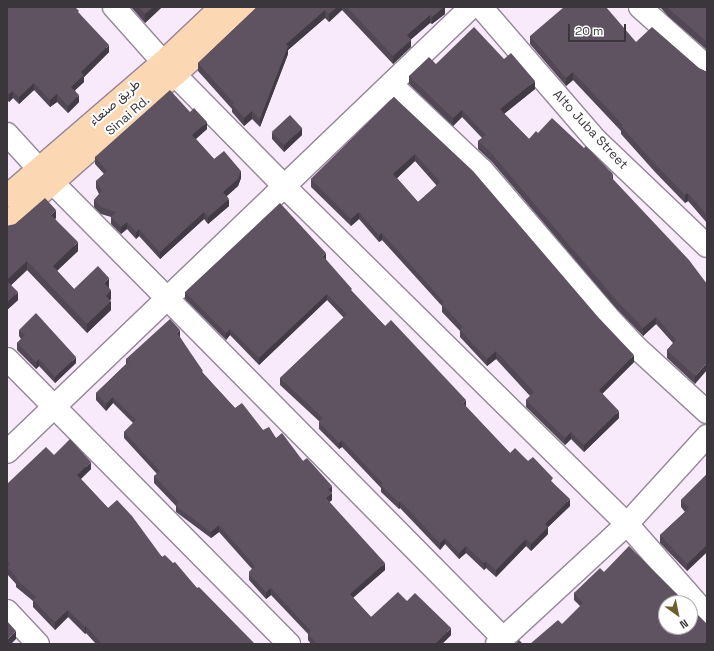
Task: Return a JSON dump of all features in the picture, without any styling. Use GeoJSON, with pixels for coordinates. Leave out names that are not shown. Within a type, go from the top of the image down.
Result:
{"type":"FeatureCollection","features":[{"type":"Feature","properties":{"kind":"main road","name":"طريق صنعاء"},"geometry":{"type":"LineString","coordinates":[[7,196],[45,175],[169,68],[220,7]]}},
{"type":"Feature","properties":{"kind":"main road"},"geometry":{"type":"LineString","coordinates":[[169,68],[248,7]]}},
{"type":"Feature","properties":{"kind":"main road"},"geometry":{"type":"LineString","coordinates":[[7,223],[45,175]]}},
{"type":"Feature","properties":{"kind":"street"},"geometry":{"type":"LineString","coordinates":[[114,7],[169,68],[285,187],[627,524],[707,615]]}},
{"type":"Feature","properties":{"kind":"street"},"geometry":{"type":"LineString","coordinates":[[7,452],[471,7]]}},
{"type":"Feature","properties":{"kind":"street","name":"Alto Juba Street"},"geometry":{"type":"LineString","coordinates":[[481,7],[596,140],[707,246]]}},
{"type":"Feature","properties":{"kind":"street"},"geometry":{"type":"LineString","coordinates":[[640,7],[707,67]]}},
{"type":"Feature","properties":{"kind":"street"},"geometry":{"type":"LineString","coordinates":[[391,84],[482,170],[607,316],[636,347],[707,412]]}},
{"type":"Feature","properties":{"kind":"street"},"geometry":{"type":"LineString","coordinates":[[7,134],[45,175],[168,299],[500,641],[627,524],[707,436]]}},
{"type":"Feature","properties":{"kind":"street"},"geometry":{"type":"LineString","coordinates":[[7,358],[289,644]]}},
{"type":"Feature","properties":{"kind":"street"},"geometry":{"type":"LineString","coordinates":[[7,611],[38,644]]}},
{"type":"Feature","properties":{"kind":"building"},"geometry":{"type":"Polygon","coordinates":[[[7,7],[75,7],[109,45],[81,72],[84,75],[71,87],[79,95],[68,106],[57,94],[50,100],[34,83],[19,97],[13,91],[9,94],[7,92],[7,7]]]}},
{"type":"Feature","properties":{"kind":"building"},"geometry":{"type":"Polygon","coordinates":[[[139,7],[153,7],[145,14],[139,7]]]}},
{"type":"Feature","properties":{"kind":"building"},"geometry":{"type":"Polygon","coordinates":[[[257,7],[337,7],[329,14],[325,10],[286,44],[288,46],[260,119],[252,111],[244,118],[232,104],[234,103],[198,63],[257,7]]]}},
{"type":"Feature","properties":{"kind":"building"},"geometry":{"type":"Polygon","coordinates":[[[347,7],[444,7],[432,17],[430,15],[407,35],[411,40],[393,56],[347,7]]]}},
{"type":"Feature","properties":{"kind":"building"},"geometry":{"type":"Polygon","coordinates":[[[564,7],[606,7],[636,42],[652,27],[699,68],[707,71],[707,215],[688,193],[685,195],[655,164],[621,126],[623,125],[573,72],[566,78],[530,36],[564,7]]]}},
{"type":"Feature","properties":{"kind":"building"},"geometry":{"type":"Polygon","coordinates":[[[707,7],[707,42],[668,8],[707,7]]]}},
{"type":"Feature","properties":{"kind":"building"},"geometry":{"type":"Polygon","coordinates":[[[474,27],[504,59],[511,53],[535,81],[500,109],[529,139],[536,131],[538,133],[552,118],[584,148],[586,146],[613,174],[611,177],[689,260],[707,284],[707,363],[695,376],[667,350],[676,340],[656,317],[643,328],[616,300],[492,154],[478,141],[486,135],[462,110],[453,118],[409,76],[429,57],[436,64],[474,27]]]}},
{"type":"Feature","properties":{"kind":"building"},"geometry":{"type":"Polygon","coordinates":[[[170,90],[190,112],[194,108],[207,122],[192,135],[214,159],[224,151],[241,171],[238,179],[223,192],[229,199],[208,217],[204,212],[160,252],[139,229],[136,232],[127,222],[121,227],[111,217],[116,212],[101,207],[94,200],[102,191],[96,181],[107,171],[95,157],[170,90]]]}},
{"type":"Feature","properties":{"kind":"building"},"geometry":{"type":"Polygon","coordinates":[[[394,97],[473,171],[598,317],[634,355],[599,390],[619,411],[584,445],[571,432],[565,438],[526,400],[534,392],[496,351],[487,359],[460,330],[463,327],[442,304],[444,302],[382,233],[379,235],[359,212],[351,219],[311,179],[394,97]],[[415,154],[393,174],[418,202],[440,182],[415,154]]]}},
{"type":"Feature","properties":{"kind":"building"},"geometry":{"type":"Polygon","coordinates":[[[290,115],[302,128],[284,145],[272,132],[290,115]]]}},
{"type":"Feature","properties":{"kind":"building"},"geometry":{"type":"Polygon","coordinates":[[[45,198],[56,210],[51,215],[78,242],[53,266],[74,289],[98,266],[109,278],[104,283],[111,290],[106,296],[111,301],[87,324],[27,261],[7,280],[7,226],[15,224],[45,198]]]}},
{"type":"Feature","properties":{"kind":"building"},"geometry":{"type":"Polygon","coordinates":[[[280,203],[326,253],[323,256],[352,289],[351,290],[385,326],[391,320],[466,400],[463,403],[510,453],[515,448],[528,461],[533,457],[553,478],[551,481],[570,499],[545,524],[548,527],[531,544],[526,539],[496,570],[486,561],[484,563],[466,546],[459,553],[445,538],[440,543],[400,501],[399,503],[381,485],[383,484],[342,440],[339,443],[319,422],[323,418],[280,378],[347,314],[327,294],[259,358],[230,329],[226,333],[185,292],[280,203]]]}},
{"type":"Feature","properties":{"kind":"building"},"geometry":{"type":"Polygon","coordinates":[[[7,281],[18,292],[7,302],[7,281]]]}},
{"type":"Feature","properties":{"kind":"building"},"geometry":{"type":"Polygon","coordinates":[[[36,313],[76,357],[55,377],[39,359],[36,362],[17,343],[25,335],[19,330],[36,313]]]}},
{"type":"Feature","properties":{"kind":"building"},"geometry":{"type":"Polygon","coordinates":[[[170,319],[180,330],[177,333],[203,371],[201,372],[235,408],[242,403],[263,430],[269,427],[276,438],[282,433],[303,461],[307,458],[332,486],[328,489],[332,493],[326,498],[385,563],[350,594],[371,617],[398,592],[407,601],[415,593],[451,628],[435,644],[317,644],[308,634],[311,631],[271,588],[266,592],[249,574],[255,566],[219,525],[211,532],[176,506],[179,502],[154,476],[160,471],[124,432],[136,420],[113,397],[106,404],[96,393],[129,362],[126,359],[170,319]]]}},
{"type":"Feature","properties":{"kind":"building"},"geometry":{"type":"Polygon","coordinates":[[[70,439],[91,462],[77,475],[108,508],[117,500],[132,516],[162,557],[165,555],[173,563],[175,562],[197,588],[199,587],[254,643],[253,644],[102,644],[86,626],[85,627],[68,610],[55,622],[33,600],[36,597],[16,579],[17,578],[7,567],[10,564],[7,562],[7,484],[46,447],[54,455],[70,439]]]}},
{"type":"Feature","properties":{"kind":"building"},"geometry":{"type":"Polygon","coordinates":[[[707,474],[707,545],[687,564],[660,535],[689,508],[681,500],[707,474]]]}},
{"type":"Feature","properties":{"kind":"building"},"geometry":{"type":"Polygon","coordinates":[[[629,546],[678,595],[658,595],[658,635],[698,635],[698,615],[707,624],[707,644],[530,644],[558,620],[562,624],[583,603],[574,593],[600,568],[604,572],[629,546]]]}},
{"type":"Feature","properties":{"kind":"building"},"geometry":{"type":"Polygon","coordinates":[[[7,621],[16,631],[7,640],[7,621]]]}},
{"type":"Feature","properties":{"kind":"building"},"geometry":{"type":"Polygon","coordinates":[[[519,640],[523,644],[516,644],[519,640]]]}}]}
